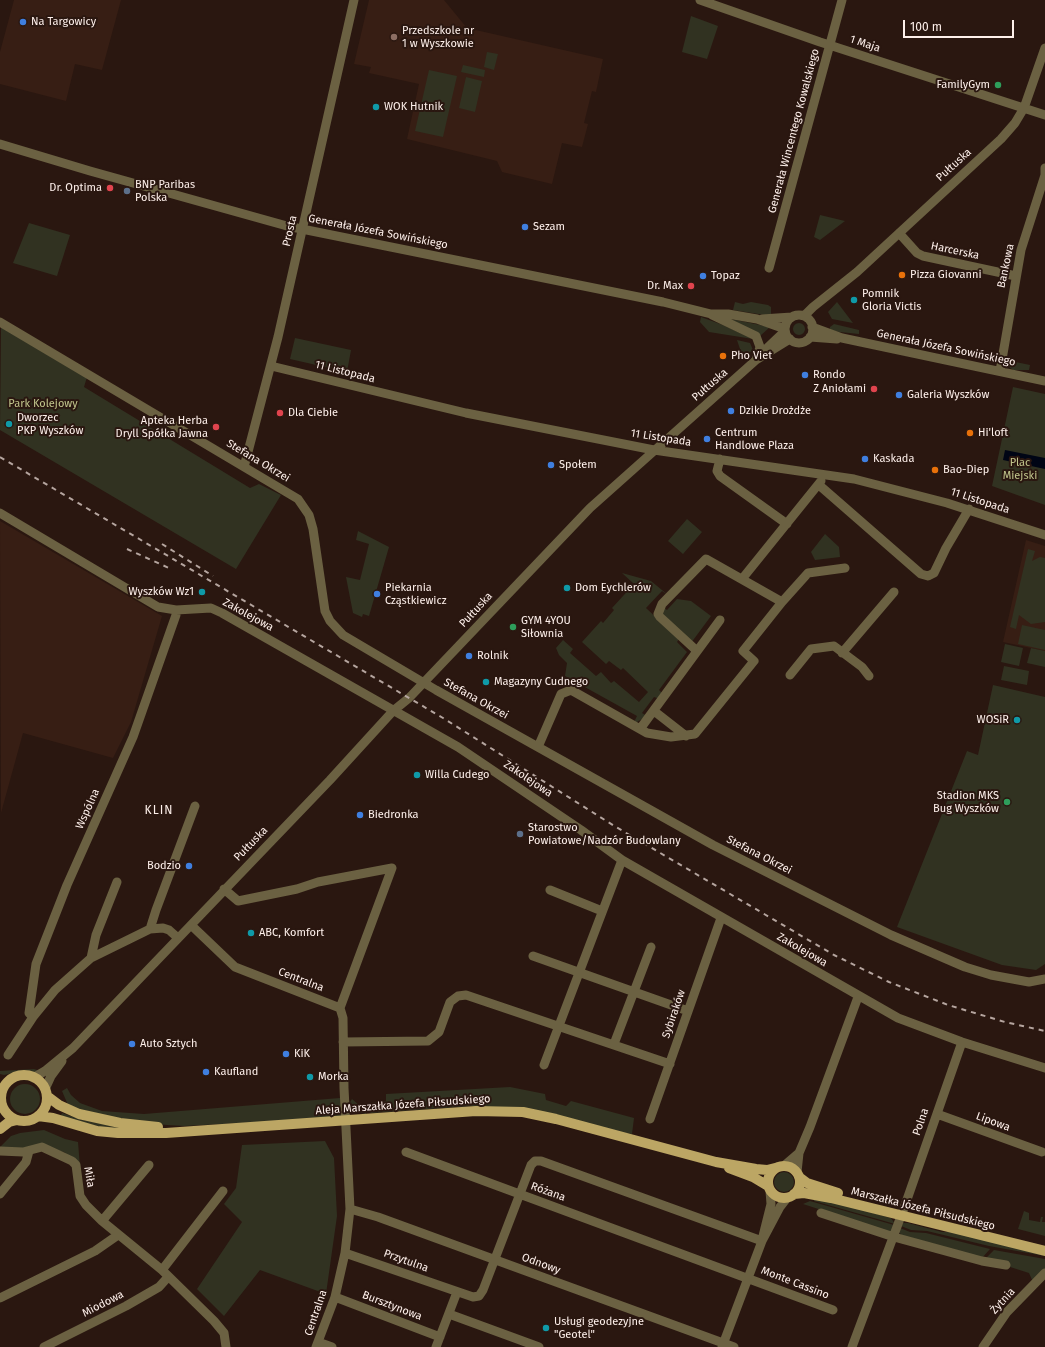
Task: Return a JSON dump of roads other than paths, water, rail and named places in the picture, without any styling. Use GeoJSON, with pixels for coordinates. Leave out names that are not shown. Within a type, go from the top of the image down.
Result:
{"type":"FeatureCollection","features":[{"type":"Feature","properties":{"kind":"main road"},"geometry":{"type":"LineString","coordinates":[[0,1118],[4,1082],[26,1076],[33,1078],[59,1105],[79,1114],[120,1123],[182,1130]]}},
{"type":"Feature","properties":{"kind":"main road"},"geometry":{"type":"LineString","coordinates":[[0,1128],[9,1122],[17,1120],[30,1120],[38,1116],[45,1108],[46,1092]]}},
{"type":"Feature","properties":{"kind":"main road"},"geometry":{"type":"LineString","coordinates":[[2,1103],[9,1116],[17,1120]]}},
{"type":"Feature","properties":{"kind":"main road","name":"Aleja Marszałka Józefa Piłsudskiego"},"geometry":{"type":"LineString","coordinates":[[182,1130],[346,1121],[476,1110],[523,1112],[556,1119],[716,1162],[767,1170],[780,1167]]}},
{"type":"Feature","properties":{"kind":"main road"},"geometry":{"type":"LineString","coordinates":[[38,1116],[53,1118],[97,1131],[118,1134],[182,1130]]}},
{"type":"Feature","properties":{"kind":"main road","name":"Aleja Marszałka Józefa Piłsudskiego"},"geometry":{"type":"LineString","coordinates":[[716,1162],[753,1177],[769,1189]]}},
{"type":"Feature","properties":{"kind":"main road"},"geometry":{"type":"LineString","coordinates":[[780,1167],[798,1174],[800,1186],[791,1196],[778,1197],[769,1189],[768,1176],[780,1167]]}},
{"type":"Feature","properties":{"kind":"main road","name":"Marszałka Józefa Piłsudskiego"},"geometry":{"type":"LineString","coordinates":[[798,1174],[804,1181],[814,1186],[902,1213],[1045,1251]]}},
{"type":"Feature","properties":{"kind":"main road","name":"Marszałka Józefa Piłsudskiego"},"geometry":{"type":"LineString","coordinates":[[791,1196],[804,1193],[831,1198],[1045,1246]]}},
{"type":"Feature","properties":{"kind":"street","name":"Prosta"},"geometry":{"type":"LineString","coordinates":[[244,467],[271,366],[354,0]]}},
{"type":"Feature","properties":{"kind":"street","name":"1 Maja"},"geometry":{"type":"LineString","coordinates":[[700,0],[830,45],[1045,114]]}},
{"type":"Feature","properties":{"kind":"street","name":"Generała Wincentego Kowalskiego"},"geometry":{"type":"LineString","coordinates":[[769,268],[842,0]]}},
{"type":"Feature","properties":{"kind":"street","name":"Pułtuska"},"geometry":{"type":"LineString","coordinates":[[809,321],[830,294],[1001,139],[1015,123],[1024,108],[1045,48]]}},
{"type":"Feature","properties":{"kind":"street","name":"Generała Józefa Sowińskiego"},"geometry":{"type":"LineString","coordinates":[[0,144],[90,171],[302,229],[656,301],[711,314],[728,314],[757,319],[785,330]]}},
{"type":"Feature","properties":{"kind":"street","name":"Bankowa"},"geometry":{"type":"LineString","coordinates":[[1000,371],[1021,250],[1045,175],[1045,168]]}},
{"type":"Feature","properties":{"kind":"street","name":"Harcerska"},"geometry":{"type":"LineString","coordinates":[[899,233],[917,253],[923,256],[1016,276]]}},
{"type":"Feature","properties":{"kind":"street"},"geometry":{"type":"LineString","coordinates":[[711,314],[756,336],[760,347],[756,360]]}},
{"type":"Feature","properties":{"kind":"street","name":"Generała Józefa Sowińskiego"},"geometry":{"type":"LineString","coordinates":[[757,319],[792,317]]}},
{"type":"Feature","properties":{"kind":"street"},"geometry":{"type":"LineString","coordinates":[[792,317],[809,321],[810,337],[801,343],[790,339],[785,330],[786,324],[792,317]]}},
{"type":"Feature","properties":{"kind":"street","name":"Generała Józefa Sowińskiego"},"geometry":{"type":"LineString","coordinates":[[809,321],[842,338]]}},
{"type":"Feature","properties":{"kind":"street","name":"Stefana Okrzei"},"geometry":{"type":"LineString","coordinates":[[0,322],[298,499],[309,515],[322,601],[330,621],[343,635],[424,683],[713,845],[921,949],[991,975],[1029,982],[1045,979]]}},
{"type":"Feature","properties":{"kind":"street","name":"Pułtuska"},"geometry":{"type":"LineString","coordinates":[[46,1092],[51,1076],[73,1048],[590,508],[756,360],[785,330]]}},
{"type":"Feature","properties":{"kind":"street","name":"Generała Józefa Sowińskiego"},"geometry":{"type":"LineString","coordinates":[[810,337],[842,338],[1045,380]]}},
{"type":"Feature","properties":{"kind":"street","name":"Pułtuska"},"geometry":{"type":"LineString","coordinates":[[756,360],[790,339]]}},
{"type":"Feature","properties":{"kind":"street","name":"11 Listopada"},"geometry":{"type":"LineString","coordinates":[[271,366],[472,414],[654,450],[825,474],[876,484],[969,509],[1045,536]]}},
{"type":"Feature","properties":{"kind":"street"},"geometry":{"type":"LineString","coordinates":[[720,459],[717,471],[720,476],[787,524]]}},
{"type":"Feature","properties":{"kind":"street"},"geometry":{"type":"LineString","coordinates":[[742,579],[819,485],[825,474]]}},
{"type":"Feature","properties":{"kind":"street"},"geometry":{"type":"LineString","coordinates":[[819,485],[921,574],[928,576],[934,573],[946,548],[969,509]]}},
{"type":"Feature","properties":{"kind":"street","name":"Zakolejowa"},"geometry":{"type":"LineString","coordinates":[[0,513],[158,607],[176,610],[211,608],[222,613],[458,747],[581,830],[622,860],[898,1018],[962,1042],[1045,1068]]}},
{"type":"Feature","properties":{"kind":"street"},"geometry":{"type":"LineString","coordinates":[[697,651],[660,617],[659,609],[706,560],[782,602]]}},
{"type":"Feature","properties":{"kind":"street"},"geometry":{"type":"LineString","coordinates":[[538,747],[561,694],[571,690],[640,729],[653,734],[671,737],[695,734],[754,661],[743,652],[782,602],[808,573],[845,568]]}},
{"type":"Feature","properties":{"kind":"street"},"geometry":{"type":"LineString","coordinates":[[842,653],[894,592]]}},
{"type":"Feature","properties":{"kind":"street","name":"Wspólna"},"geometry":{"type":"LineString","coordinates":[[32,1017],[29,1014],[28,1009],[36,964],[67,885],[133,737],[176,616],[176,610]]}},
{"type":"Feature","properties":{"kind":"street"},"geometry":{"type":"LineString","coordinates":[[640,729],[720,620]]}},
{"type":"Feature","properties":{"kind":"street"},"geometry":{"type":"LineString","coordinates":[[790,675],[810,650],[834,646],[862,667],[869,676]]}},
{"type":"Feature","properties":{"kind":"street"},"geometry":{"type":"LineString","coordinates":[[654,711],[686,736]]}},
{"type":"Feature","properties":{"kind":"street"},"geometry":{"type":"LineString","coordinates":[[150,929],[195,806]]}},
{"type":"Feature","properties":{"kind":"street"},"geometry":{"type":"LineString","coordinates":[[544,1065],[578,972],[622,860]]}},
{"type":"Feature","properties":{"kind":"street"},"geometry":{"type":"LineString","coordinates":[[224,889],[238,901],[297,889],[318,882],[392,868],[340,1008],[343,1018],[343,1042],[428,1041],[439,1032],[450,1002],[462,995],[558,1025],[670,1064]]}},
{"type":"Feature","properties":{"kind":"street"},"geometry":{"type":"LineString","coordinates":[[91,958],[96,935],[117,882]]}},
{"type":"Feature","properties":{"kind":"street"},"geometry":{"type":"LineString","coordinates":[[550,890],[602,911]]}},
{"type":"Feature","properties":{"kind":"street","name":"Sybiraków"},"geometry":{"type":"LineString","coordinates":[[650,1119],[722,918]]}},
{"type":"Feature","properties":{"kind":"street","name":"Centralna"},"geometry":{"type":"LineString","coordinates":[[191,925],[235,967],[340,1008]]}},
{"type":"Feature","properties":{"kind":"street"},"geometry":{"type":"LineString","coordinates":[[8,1055],[32,1017],[55,990],[91,958],[150,929],[162,928],[169,930],[178,938]]}},
{"type":"Feature","properties":{"kind":"street"},"geometry":{"type":"LineString","coordinates":[[614,1044],[651,947]]}},
{"type":"Feature","properties":{"kind":"street"},"geometry":{"type":"LineString","coordinates":[[533,956],[688,1011]]}},
{"type":"Feature","properties":{"kind":"street"},"geometry":{"type":"LineString","coordinates":[[798,1174],[799,1153],[858,996]]}},
{"type":"Feature","properties":{"kind":"street","name":"Centralna"},"geometry":{"type":"LineString","coordinates":[[317,1344],[335,1297],[345,1253],[350,1209],[343,1042]]}},
{"type":"Feature","properties":{"kind":"street","name":"Polna"},"geometry":{"type":"LineString","coordinates":[[852,1347],[894,1237],[962,1042]]}},
{"type":"Feature","properties":{"kind":"street","name":"Pułtuska"},"geometry":{"type":"LineString","coordinates":[[33,1078],[45,1071],[73,1048]]}},
{"type":"Feature","properties":{"kind":"street","name":"Lipowa"},"geometry":{"type":"LineString","coordinates":[[937,1114],[1042,1152]]}},
{"type":"Feature","properties":{"kind":"street","name":"Miła"},"geometry":{"type":"LineString","coordinates":[[0,1151],[29,1151],[42,1147],[72,1161],[76,1165],[80,1196],[86,1205],[118,1235],[165,1274],[224,1332],[226,1347]]}},
{"type":"Feature","properties":{"kind":"street"},"geometry":{"type":"LineString","coordinates":[[0,1194],[26,1162],[29,1151]]}},
{"type":"Feature","properties":{"kind":"street"},"geometry":{"type":"LineString","coordinates":[[406,1152],[519,1194],[531,1165],[535,1161],[541,1160],[762,1241]]}},
{"type":"Feature","properties":{"kind":"street"},"geometry":{"type":"LineString","coordinates":[[780,1167],[799,1153]]}},
{"type":"Feature","properties":{"kind":"street"},"geometry":{"type":"LineString","coordinates":[[102,1221],[149,1165]]}},
{"type":"Feature","properties":{"kind":"street"},"geometry":{"type":"LineString","coordinates":[[723,1345],[762,1241],[770,1204],[769,1189]]}},
{"type":"Feature","properties":{"kind":"street","name":"Miodowa"},"geometry":{"type":"LineString","coordinates":[[44,1347],[126,1306],[159,1287],[165,1274],[223,1191]]}},
{"type":"Feature","properties":{"kind":"street","name":"Różana"},"geometry":{"type":"LineString","coordinates":[[457,1292],[472,1298],[479,1296],[483,1290],[519,1194],[749,1278]]}},
{"type":"Feature","properties":{"kind":"street"},"geometry":{"type":"LineString","coordinates":[[762,1241],[780,1207],[791,1196]]}},
{"type":"Feature","properties":{"kind":"street","name":"Odnowy"},"geometry":{"type":"LineString","coordinates":[[350,1209],[378,1217],[723,1345],[734,1347]]}},
{"type":"Feature","properties":{"kind":"street"},"geometry":{"type":"LineString","coordinates":[[821,1213],[894,1237],[982,1261],[1006,1265]]}},
{"type":"Feature","properties":{"kind":"street"},"geometry":{"type":"LineString","coordinates":[[0,1298],[95,1251],[118,1235]]}},
{"type":"Feature","properties":{"kind":"street","name":"Przytulna"},"geometry":{"type":"LineString","coordinates":[[345,1253],[457,1292]]}},
{"type":"Feature","properties":{"kind":"street","name":"Żytnia"},"geometry":{"type":"LineString","coordinates":[[982,1347],[1007,1312],[1045,1273]]}},
{"type":"Feature","properties":{"kind":"street","name":"Monte Cassino"},"geometry":{"type":"LineString","coordinates":[[749,1278],[833,1310]]}},
{"type":"Feature","properties":{"kind":"street"},"geometry":{"type":"LineString","coordinates":[[436,1347],[457,1292]]}},
{"type":"Feature","properties":{"kind":"street","name":"Bursztynowa"},"geometry":{"type":"LineString","coordinates":[[335,1297],[440,1337]]}},
{"type":"Feature","properties":{"kind":"street"},"geometry":{"type":"LineString","coordinates":[[449,1314],[539,1347]]}},
{"type":"Feature","properties":{"kind":"street"},"geometry":{"type":"LineString","coordinates":[[317,1344],[332,1347]]}},
{"type":"Feature","properties":{"kind":"water"},"geometry":{"type":"Polygon","coordinates":[[[1005,450],[1045,458],[1045,469],[1003,460],[1005,450]]]}},
{"type":"Feature","properties":{"kind":"railway"},"geometry":{"type":"LineString","coordinates":[[0,457],[443,718],[616,827],[834,955],[889,982],[948,1005],[1005,1022],[1045,1031]]}},
{"type":"Feature","properties":{"kind":"railway"},"geometry":{"type":"LineString","coordinates":[[162,544],[213,576]]}},
{"type":"Feature","properties":{"kind":"railway"},"geometry":{"type":"LineString","coordinates":[[127,549],[169,568]]}},
{"type":"Feature","properties":{"kind":"place","name":"Na Targowicy"},"geometry":{"type":"Point","coordinates":[23,22]}},
{"type":"Feature","properties":{"kind":"place","name":"Przedszkole nr 1 w Wyszkowie"},"geometry":{"type":"Point","coordinates":[394,37]}},
{"type":"Feature","properties":{"kind":"place","name":"FamilyGym"},"geometry":{"type":"Point","coordinates":[998,85]}},
{"type":"Feature","properties":{"kind":"place","name":"WOK Hutnik"},"geometry":{"type":"Point","coordinates":[376,107]}},
{"type":"Feature","properties":{"kind":"place","name":"Dr. Optima"},"geometry":{"type":"Point","coordinates":[110,188]}},
{"type":"Feature","properties":{"kind":"place","name":"BNP Paribas Polska"},"geometry":{"type":"Point","coordinates":[127,191]}},
{"type":"Feature","properties":{"kind":"place","name":"Sezam"},"geometry":{"type":"Point","coordinates":[525,227]}},
{"type":"Feature","properties":{"kind":"place","name":"Pizza Giovanni"},"geometry":{"type":"Point","coordinates":[902,275]}},
{"type":"Feature","properties":{"kind":"place","name":"Topaz"},"geometry":{"type":"Point","coordinates":[703,276]}},
{"type":"Feature","properties":{"kind":"place","name":"Dr. Max"},"geometry":{"type":"Point","coordinates":[691,286]}},
{"type":"Feature","properties":{"kind":"place","name":"Pomnik Gloria Victis"},"geometry":{"type":"Point","coordinates":[854,300]}},
{"type":"Feature","properties":{"kind":"place","name":"Pho Viet"},"geometry":{"type":"Point","coordinates":[723,356]}},
{"type":"Feature","properties":{"kind":"place","name":"Rondo"},"geometry":{"type":"Point","coordinates":[805,375]}},
{"type":"Feature","properties":{"kind":"place","name":"Z Aniołami"},"geometry":{"type":"Point","coordinates":[874,389]}},
{"type":"Feature","properties":{"kind":"place","name":"Galeria Wyszków"},"geometry":{"type":"Point","coordinates":[899,395]}},
{"type":"Feature","properties":{"kind":"place","name":"Dzikie Drożdże"},"geometry":{"type":"Point","coordinates":[731,411]}},
{"type":"Feature","properties":{"kind":"place","name":"Dla Ciebie"},"geometry":{"type":"Point","coordinates":[280,413]}},
{"type":"Feature","properties":{"kind":"place","name":"Dworzec PKP Wyszków"},"geometry":{"type":"Point","coordinates":[9,424]}},
{"type":"Feature","properties":{"kind":"place","name":"Apteka Herba Dryll Spółka Jawna"},"geometry":{"type":"Point","coordinates":[216,427]}},
{"type":"Feature","properties":{"kind":"place","name":"Hi'loft"},"geometry":{"type":"Point","coordinates":[970,433]}},
{"type":"Feature","properties":{"kind":"place","name":"Centrum Handlowe Plaza"},"geometry":{"type":"Point","coordinates":[707,439]}},
{"type":"Feature","properties":{"kind":"place","name":"Kaskada"},"geometry":{"type":"Point","coordinates":[865,459]}},
{"type":"Feature","properties":{"kind":"place","name":"Społem"},"geometry":{"type":"Point","coordinates":[551,465]}},
{"type":"Feature","properties":{"kind":"place","name":"Bao-Diep"},"geometry":{"type":"Point","coordinates":[935,470]}},
{"type":"Feature","properties":{"kind":"place","name":"Dom Eychlerów"},"geometry":{"type":"Point","coordinates":[567,588]}},
{"type":"Feature","properties":{"kind":"place","name":"Wyszków Wz1"},"geometry":{"type":"Point","coordinates":[202,592]}},
{"type":"Feature","properties":{"kind":"place","name":"Piekarnia Cząstkiewicz"},"geometry":{"type":"Point","coordinates":[377,594]}},
{"type":"Feature","properties":{"kind":"place","name":"GYM 4YOU Siłownia"},"geometry":{"type":"Point","coordinates":[513,627]}},
{"type":"Feature","properties":{"kind":"place","name":"Rolnik"},"geometry":{"type":"Point","coordinates":[469,656]}},
{"type":"Feature","properties":{"kind":"place","name":"Magazyny Cudnego"},"geometry":{"type":"Point","coordinates":[486,682]}},
{"type":"Feature","properties":{"kind":"place","name":"WOSiR"},"geometry":{"type":"Point","coordinates":[1017,720]}},
{"type":"Feature","properties":{"kind":"place","name":"Willa Cudego"},"geometry":{"type":"Point","coordinates":[417,775]}},
{"type":"Feature","properties":{"kind":"place","name":"Stadion MKS Bug Wyszków"},"geometry":{"type":"Point","coordinates":[1007,802]}},
{"type":"Feature","properties":{"kind":"place","name":"Biedronka"},"geometry":{"type":"Point","coordinates":[360,815]}},
{"type":"Feature","properties":{"kind":"place","name":"Starostwo Powiatowe/Nadzór Budowlany"},"geometry":{"type":"Point","coordinates":[520,834]}},
{"type":"Feature","properties":{"kind":"place","name":"Bodzio"},"geometry":{"type":"Point","coordinates":[189,866]}},
{"type":"Feature","properties":{"kind":"place","name":"ABC, Komfort"},"geometry":{"type":"Point","coordinates":[251,933]}},
{"type":"Feature","properties":{"kind":"place","name":"Auto Sztych"},"geometry":{"type":"Point","coordinates":[132,1044]}},
{"type":"Feature","properties":{"kind":"place","name":"KiK"},"geometry":{"type":"Point","coordinates":[286,1054]}},
{"type":"Feature","properties":{"kind":"place","name":"Kaufland"},"geometry":{"type":"Point","coordinates":[206,1072]}},
{"type":"Feature","properties":{"kind":"place","name":"Morka"},"geometry":{"type":"Point","coordinates":[310,1077]}},
{"type":"Feature","properties":{"kind":"place","name":"Usługi geodezyjne \"Geotel\""},"geometry":{"type":"Point","coordinates":[546,1328]}},
{"type":"Feature","properties":{"kind":"district","name":"KLIN"},"geometry":{"type":"Point","coordinates":[159,811]}},
{"type":"Feature","properties":{"kind":"park label","name":"Park Kolejowy"},"geometry":{"type":"Point","coordinates":[43,404]}},
{"type":"Feature","properties":{"kind":"park label","name":"Plac Miejski"},"geometry":{"type":"Point","coordinates":[1020,469]}}]}
